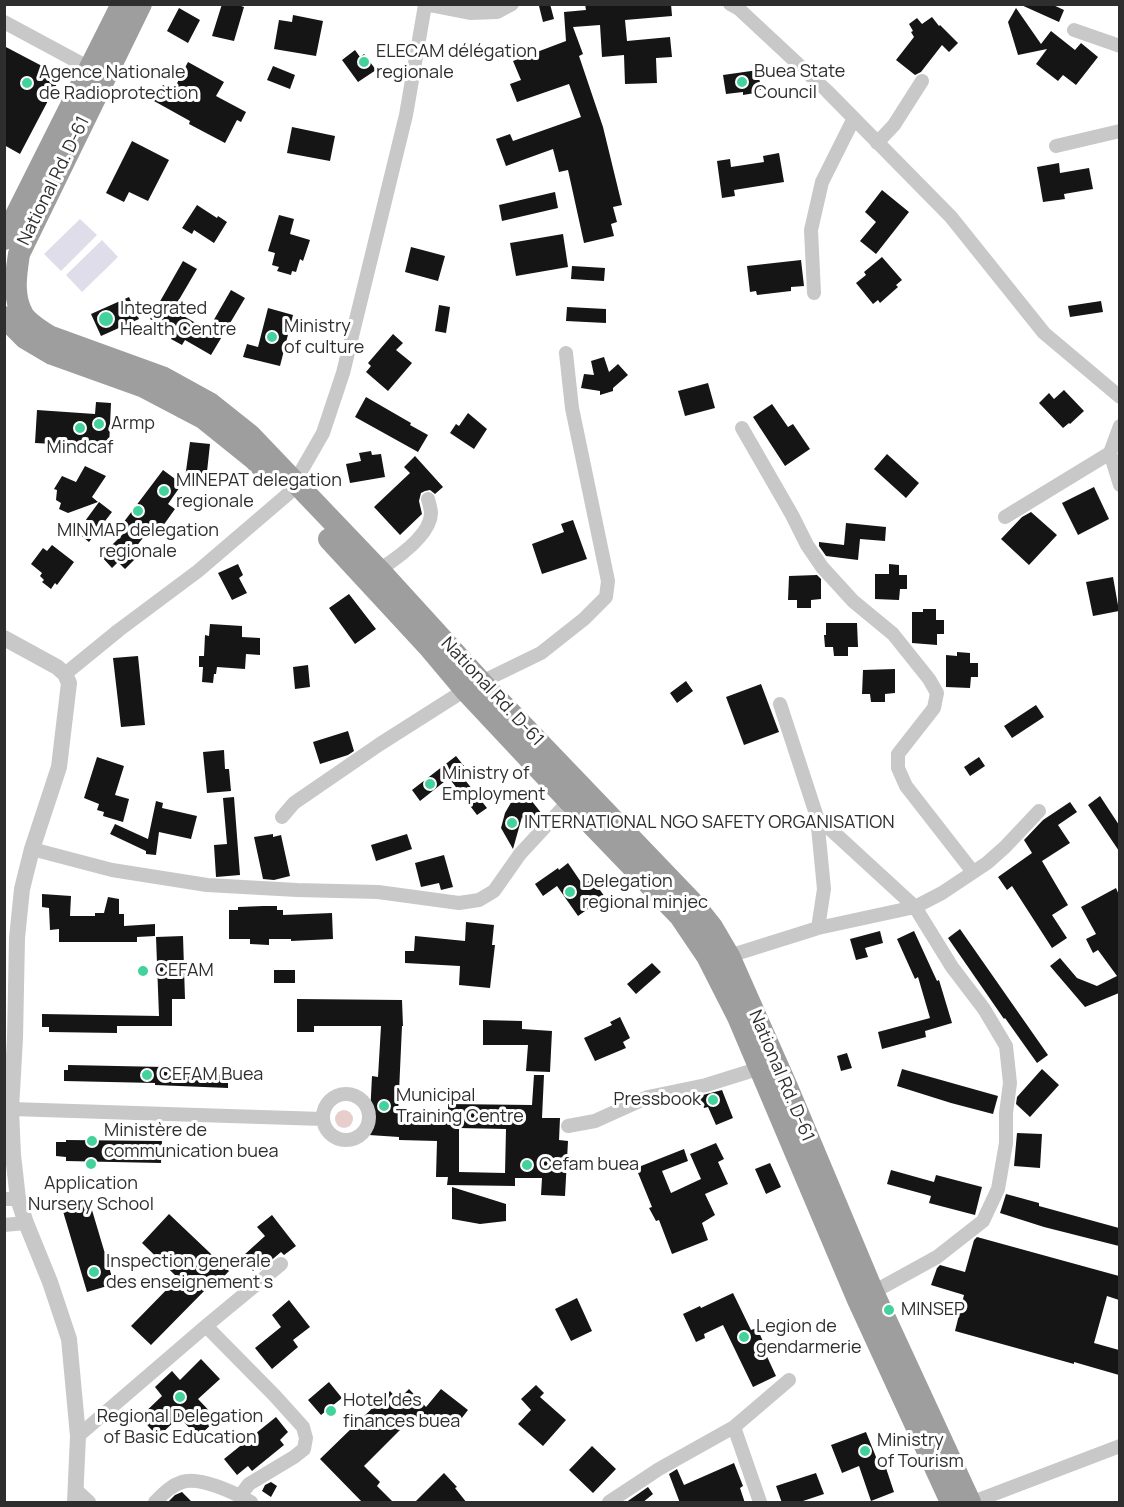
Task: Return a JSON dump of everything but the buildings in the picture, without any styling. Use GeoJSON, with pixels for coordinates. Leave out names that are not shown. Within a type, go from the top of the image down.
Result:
{"type":"FeatureCollection","features":[{"type":"Feature","properties":{"kind":"highway","name":"National Rd. D-61"},"geometry":{"type":"LineString","coordinates":[[122,4],[98,73],[19,254],[10,298],[34,326],[49,336],[162,377],[211,404],[250,435],[292,488],[428,646],[473,686],[693,903],[712,927],[729,956],[768,1065],[951,1503]]}},
{"type":"Feature","properties":{"kind":"highway","name":"National Rd. D-61"},"geometry":{"type":"LineString","coordinates":[[4,239],[98,73],[141,4]]}},
{"type":"Feature","properties":{"kind":"highway","name":"National Rd. D-61"},"geometry":{"type":"LineString","coordinates":[[4,317],[25,338],[52,354],[144,387],[203,418],[292,488],[379,570],[569,801],[680,916],[707,956],[738,1017],[768,1065]]}},
{"type":"Feature","properties":{"kind":"highway","name":"National Rd. D-61"},"geometry":{"type":"LineString","coordinates":[[865,1296],[971,1503]]}},
{"type":"Feature","properties":{"kind":"street"},"geometry":{"type":"LineString","coordinates":[[65,674],[198,571],[292,488],[323,433],[342,373],[406,115],[424,4],[470,13],[496,12],[512,4]]}},
{"type":"Feature","properties":{"kind":"street"},"geometry":{"type":"LineString","coordinates":[[730,4],[739,9],[800,65],[951,217],[1044,333],[1119,397]]}},
{"type":"Feature","properties":{"kind":"street"},"geometry":{"type":"LineString","coordinates":[[4,22],[98,73]]}},
{"type":"Feature","properties":{"kind":"street"},"geometry":{"type":"LineString","coordinates":[[1074,30],[1119,46]]}},
{"type":"Feature","properties":{"kind":"street"},"geometry":{"type":"LineString","coordinates":[[877,143],[894,125],[922,81]]}},
{"type":"Feature","properties":{"kind":"street"},"geometry":{"type":"LineString","coordinates":[[814,293],[811,230],[822,182],[854,118]]}},
{"type":"Feature","properties":{"kind":"street"},"geometry":{"type":"LineString","coordinates":[[1056,147],[1119,131]]}},
{"type":"Feature","properties":{"kind":"street"},"geometry":{"type":"LineString","coordinates":[[282,817],[294,802],[380,744],[473,686],[541,653],[584,619],[606,597],[608,581],[572,408],[566,353]]}},
{"type":"Feature","properties":{"kind":"street"},"geometry":{"type":"LineString","coordinates":[[1119,426],[1110,453],[1119,485]]}},
{"type":"Feature","properties":{"kind":"street"},"geometry":{"type":"LineString","coordinates":[[742,428],[807,545],[822,567],[853,601],[893,634],[929,679],[937,693],[934,708],[898,754],[898,768],[906,786],[973,872]]}},
{"type":"Feature","properties":{"kind":"street"},"geometry":{"type":"LineString","coordinates":[[1005,517],[1110,453]]}},
{"type":"Feature","properties":{"kind":"street"},"geometry":{"type":"LineString","coordinates":[[379,570],[404,552],[425,531],[432,514],[428,499]]}},
{"type":"Feature","properties":{"kind":"street"},"geometry":{"type":"LineString","coordinates":[[4,639],[57,667],[65,674],[69,683],[59,766],[32,849],[22,889],[11,976],[15,1038],[11,1109],[13,1155],[11,1199],[26,1223],[50,1282],[69,1339],[78,1436],[80,1499]]}},
{"type":"Feature","properties":{"kind":"street"},"geometry":{"type":"LineString","coordinates":[[780,704],[817,817],[824,888],[818,928]]}},
{"type":"Feature","properties":{"kind":"street"},"geometry":{"type":"LineString","coordinates":[[32,849],[112,870],[207,885],[378,892],[459,903],[479,900],[494,891],[520,854],[569,801]]}},
{"type":"Feature","properties":{"kind":"street"},"geometry":{"type":"LineString","coordinates":[[729,956],[818,928],[915,907],[942,893],[987,863],[1039,811]]}},
{"type":"Feature","properties":{"kind":"street"},"geometry":{"type":"LineString","coordinates":[[817,817],[915,907],[952,967],[984,1009],[1006,1046],[1010,1083],[1006,1113],[1006,1143],[998,1189],[983,1221],[937,1257],[865,1296]]}},
{"type":"Feature","properties":{"kind":"street"},"geometry":{"type":"LineString","coordinates":[[568,1126],[595,1121],[648,1097],[706,1085],[768,1065]]}},
{"type":"Feature","properties":{"kind":"street"},"geometry":{"type":"LineString","coordinates":[[11,1109],[324,1119]]}},
{"type":"Feature","properties":{"kind":"street"},"geometry":{"type":"LineString","coordinates":[[4,1225],[26,1223]]}},
{"type":"Feature","properties":{"kind":"street"},"geometry":{"type":"LineString","coordinates":[[78,1436],[281,1264]]}},
{"type":"Feature","properties":{"kind":"street"},"geometry":{"type":"LineString","coordinates":[[155,1503],[170,1487],[184,1481],[222,1488],[245,1499],[249,1484],[304,1449],[306,1438],[303,1427],[206,1326]]}},
{"type":"Feature","properties":{"kind":"street"},"geometry":{"type":"LineString","coordinates":[[609,1503],[660,1469],[734,1427],[789,1380]]}},
{"type":"Feature","properties":{"kind":"street"},"geometry":{"type":"LineString","coordinates":[[734,1427],[760,1503]]}},
{"type":"Feature","properties":{"kind":"street"},"geometry":{"type":"LineString","coordinates":[[971,1503],[1119,1446]]}},
{"type":"Feature","properties":{"kind":"shaded area"},"geometry":{"type":"Polygon","coordinates":[[[80,219],[97,235],[61,271],[44,254],[80,219]]]}},
{"type":"Feature","properties":{"kind":"shaded area"},"geometry":{"type":"Polygon","coordinates":[[[102,240],[118,257],[82,292],[66,275],[102,240]]]}},
{"type":"Feature","properties":{"kind":"shaded area"},"geometry":{"type":"Polygon","coordinates":[[[344,1110],[350,1113],[353,1119],[350,1125],[344,1128],[338,1125],[335,1119],[338,1113],[344,1110]]]}},
{"type":"Feature","properties":{"kind":"place","name":"ELECAM délégation regionale"},"geometry":{"type":"Point","coordinates":[364,62]}},
{"type":"Feature","properties":{"kind":"place","name":"Buea State Council"},"geometry":{"type":"Point","coordinates":[742,82]}},
{"type":"Feature","properties":{"kind":"place","name":"Agence Nationale de Radioprotection"},"geometry":{"type":"Point","coordinates":[27,83]}},
{"type":"Feature","properties":{"kind":"place","name":"Integrated Health Centre"},"geometry":{"type":"Point","coordinates":[106,319]}},
{"type":"Feature","properties":{"kind":"place","name":"Ministry of culture"},"geometry":{"type":"Point","coordinates":[272,337]}},
{"type":"Feature","properties":{"kind":"place","name":"Armp"},"geometry":{"type":"Point","coordinates":[99,424]}},
{"type":"Feature","properties":{"kind":"place","name":"Mindcaf"},"geometry":{"type":"Point","coordinates":[80,428]}},
{"type":"Feature","properties":{"kind":"place","name":"MINEPAT delegation regionale"},"geometry":{"type":"Point","coordinates":[164,491]}},
{"type":"Feature","properties":{"kind":"place","name":"MINMAP delegation regionale"},"geometry":{"type":"Point","coordinates":[138,511]}},
{"type":"Feature","properties":{"kind":"place","name":"Ministry of Employment"},"geometry":{"type":"Point","coordinates":[430,784]}},
{"type":"Feature","properties":{"kind":"place","name":"INTERNATIONAL NGO SAFETY ORGANISATION"},"geometry":{"type":"Point","coordinates":[512,823]}},
{"type":"Feature","properties":{"kind":"place","name":"Delegation regional minjec"},"geometry":{"type":"Point","coordinates":[570,892]}},
{"type":"Feature","properties":{"kind":"place","name":"CEFAM"},"geometry":{"type":"Point","coordinates":[143,971]}},
{"type":"Feature","properties":{"kind":"place","name":"CEFAM Buea"},"geometry":{"type":"Point","coordinates":[147,1075]}},
{"type":"Feature","properties":{"kind":"place","name":"Pressbook"},"geometry":{"type":"Point","coordinates":[713,1100]}},
{"type":"Feature","properties":{"kind":"place","name":"Municipal Training Centre"},"geometry":{"type":"Point","coordinates":[384,1106]}},
{"type":"Feature","properties":{"kind":"place","name":"Ministère de communication buea"},"geometry":{"type":"Point","coordinates":[92,1141]}},
{"type":"Feature","properties":{"kind":"place","name":"Application Nursery School"},"geometry":{"type":"Point","coordinates":[91,1164]}},
{"type":"Feature","properties":{"kind":"place","name":"Cefam buea"},"geometry":{"type":"Point","coordinates":[527,1165]}},
{"type":"Feature","properties":{"kind":"place","name":"Inspection generale des enseignement s"},"geometry":{"type":"Point","coordinates":[94,1272]}},
{"type":"Feature","properties":{"kind":"place","name":"MINSEP"},"geometry":{"type":"Point","coordinates":[889,1310]}},
{"type":"Feature","properties":{"kind":"place","name":"Legion de gendarmerie"},"geometry":{"type":"Point","coordinates":[744,1337]}},
{"type":"Feature","properties":{"kind":"place","name":"Regional Delegation of Basic Education"},"geometry":{"type":"Point","coordinates":[180,1397]}},
{"type":"Feature","properties":{"kind":"place","name":"Hotel des finances buea"},"geometry":{"type":"Point","coordinates":[331,1411]}},
{"type":"Feature","properties":{"kind":"place","name":"Ministry of Tourism"},"geometry":{"type":"Point","coordinates":[865,1451]}}]}
